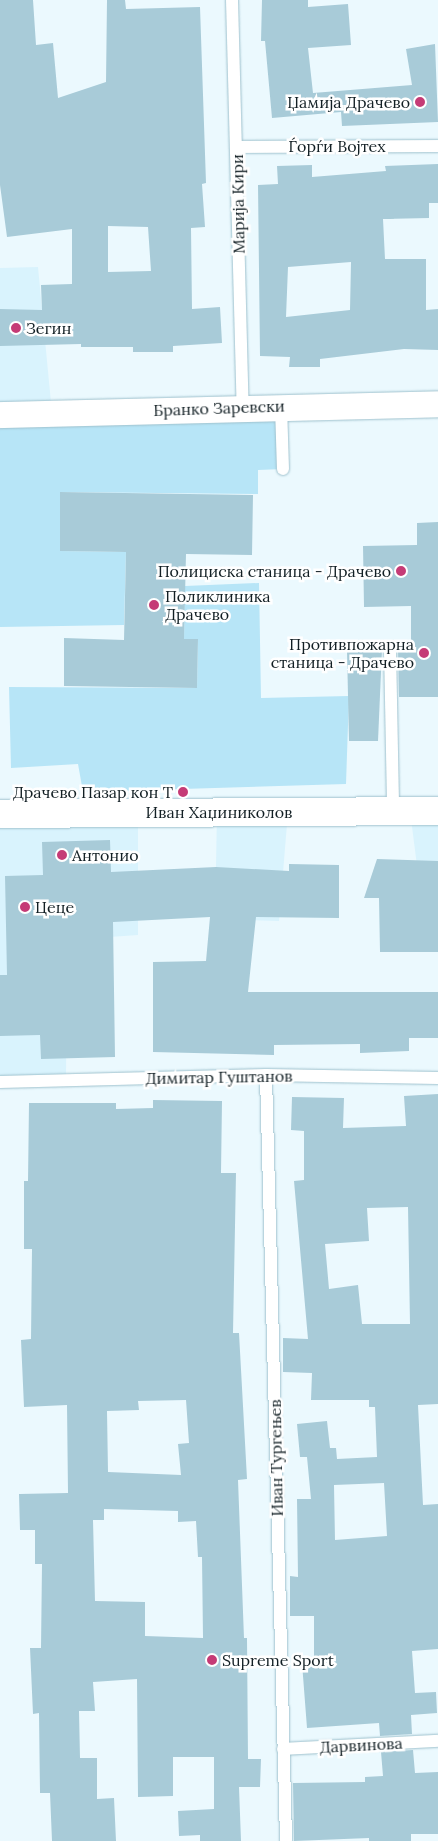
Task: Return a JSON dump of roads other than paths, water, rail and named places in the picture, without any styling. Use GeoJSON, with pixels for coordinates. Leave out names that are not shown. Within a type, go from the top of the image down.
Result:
{"type":"FeatureCollection","features":[{"type":"Feature","properties":{"kind":"street","name":"Бранко Заревски"},"geometry":{"type":"LineString","coordinates":[[0,414],[281,406],[438,404]]}},
{"type":"Feature","properties":{"kind":"street","name":"Иван Хаџиниколов"},"geometry":{"type":"LineString","coordinates":[[0,814],[438,811]]}},
{"type":"Feature","properties":{"kind":"lane","name":"Марија Кири"},"geometry":{"type":"LineString","coordinates":[[232,0],[243,407]]}},
{"type":"Feature","properties":{"kind":"lane","name":"Ѓорѓи Војтех"},"geometry":{"type":"LineString","coordinates":[[236,147],[438,146]]}},
{"type":"Feature","properties":{"kind":"lane"},"geometry":{"type":"LineString","coordinates":[[281,406],[283,469]]}},
{"type":"Feature","properties":{"kind":"lane"},"geometry":{"type":"LineString","coordinates":[[390,648],[393,811]]}},
{"type":"Feature","properties":{"kind":"lane","name":"Димитар Гуштанов"},"geometry":{"type":"LineString","coordinates":[[0,1082],[266,1075],[438,1078]]}},
{"type":"Feature","properties":{"kind":"lane","name":"Иван Тургењев"},"geometry":{"type":"LineString","coordinates":[[266,1075],[286,1841]]}},
{"type":"Feature","properties":{"kind":"lane","name":"Дарвинова"},"geometry":{"type":"LineString","coordinates":[[283,1749],[438,1741]]}},
{"type":"Feature","properties":{"kind":"place","name":"Џамија Драчево"},"geometry":{"type":"Point","coordinates":[420,102]}},
{"type":"Feature","properties":{"kind":"place","name":"Зегин"},"geometry":{"type":"Point","coordinates":[16,328]}},
{"type":"Feature","properties":{"kind":"place","name":"Полициска станица - Драчево"},"geometry":{"type":"Point","coordinates":[401,571]}},
{"type":"Feature","properties":{"kind":"place","name":"Поликлиника Драчево"},"geometry":{"type":"Point","coordinates":[154,605]}},
{"type":"Feature","properties":{"kind":"place","name":"Противпожарна станица - Драчево"},"geometry":{"type":"Point","coordinates":[424,653]}},
{"type":"Feature","properties":{"kind":"place","name":"Драчево Пазар кон Т"},"geometry":{"type":"Point","coordinates":[183,792]}},
{"type":"Feature","properties":{"kind":"place","name":"Антонио"},"geometry":{"type":"Point","coordinates":[62,855]}},
{"type":"Feature","properties":{"kind":"place","name":"Цеце"},"geometry":{"type":"Point","coordinates":[25,907]}},
{"type":"Feature","properties":{"kind":"place","name":"Supreme Sport"},"geometry":{"type":"Point","coordinates":[212,1660]}}]}
